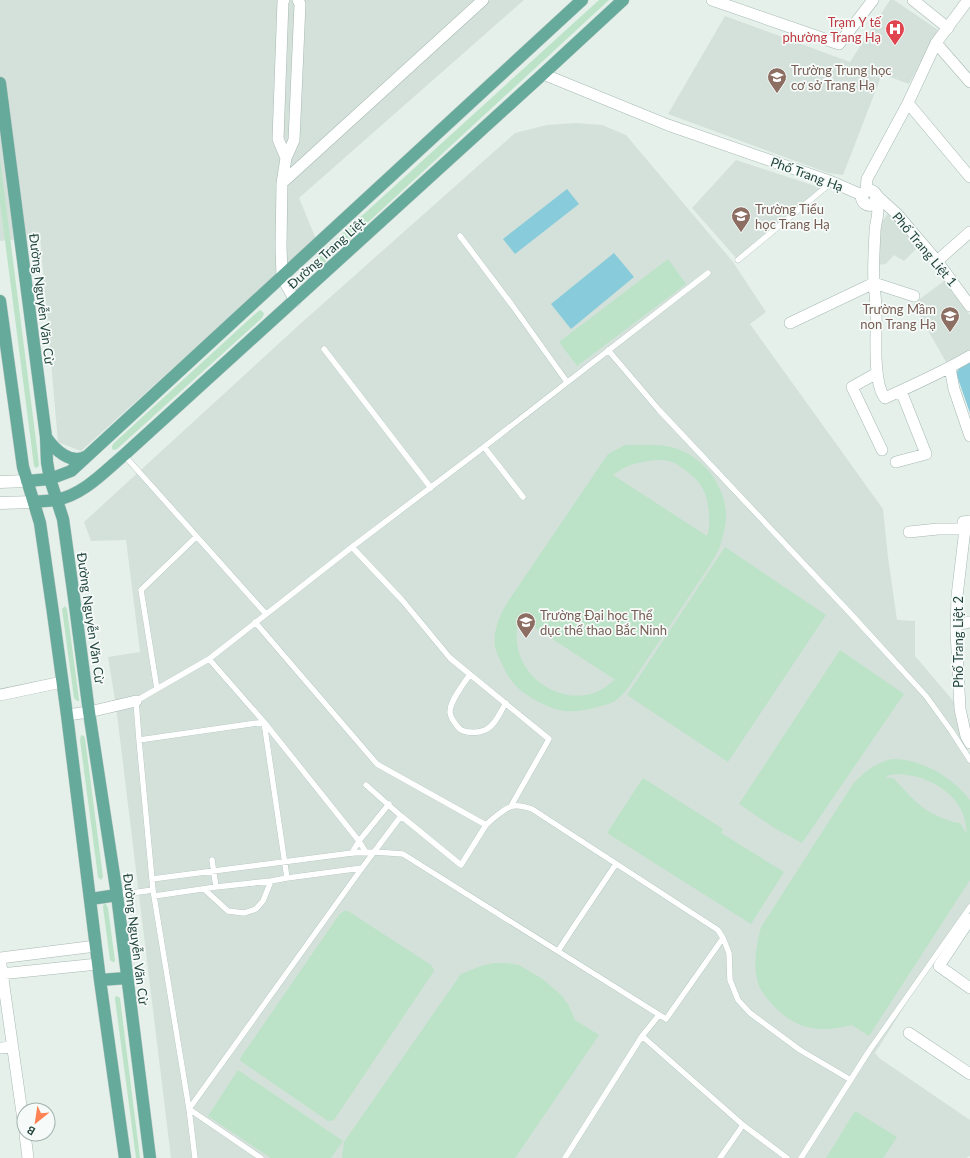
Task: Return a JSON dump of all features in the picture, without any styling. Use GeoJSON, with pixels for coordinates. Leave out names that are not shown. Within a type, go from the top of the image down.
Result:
{"type":"FeatureCollection","features":[{"type":"Feature","properties":{"kind":"main road","name":"Đường Trang Liệt"},"geometry":{"type":"LineString","coordinates":[[27,481],[50,479],[71,471],[582,0]]}},
{"type":"Feature","properties":{"kind":"main road","name":"Đường Trang Liệt"},"geometry":{"type":"LineString","coordinates":[[34,502],[56,500],[73,495],[82,490],[124,455],[624,0]]}},
{"type":"Feature","properties":{"kind":"main road","name":"Đường Nguyễn Văn Cừ"},"geometry":{"type":"LineString","coordinates":[[0,83],[46,437],[47,462],[50,479],[63,519],[89,712],[117,895],[126,978],[150,1158]]}},
{"type":"Feature","properties":{"kind":"main road"},"geometry":{"type":"LineString","coordinates":[[0,301],[22,465],[40,523],[67,715],[100,980],[125,1158]]}},
{"type":"Feature","properties":{"kind":"main road"},"geometry":{"type":"LineString","coordinates":[[46,437],[55,449],[70,458],[78,460],[87,456]]}},
{"type":"Feature","properties":{"kind":"main road"},"geometry":{"type":"LineString","coordinates":[[91,899],[117,895]]}},
{"type":"Feature","properties":{"kind":"main road"},"geometry":{"type":"LineString","coordinates":[[100,980],[126,978]]}},
{"type":"Feature","properties":{"kind":"street"},"geometry":{"type":"LineString","coordinates":[[284,0],[278,139],[286,158]]}},
{"type":"Feature","properties":{"kind":"street"},"geometry":{"type":"LineString","coordinates":[[295,301],[282,277],[282,183],[286,158],[294,140],[300,4],[298,0]]}},
{"type":"Feature","properties":{"kind":"street"},"geometry":{"type":"LineString","coordinates":[[282,183],[483,0]]}},
{"type":"Feature","properties":{"kind":"street"},"geometry":{"type":"LineString","coordinates":[[712,0],[839,44],[873,0]]}},
{"type":"Feature","properties":{"kind":"street"},"geometry":{"type":"LineString","coordinates":[[913,0],[948,28]]}},
{"type":"Feature","properties":{"kind":"street"},"geometry":{"type":"LineString","coordinates":[[968,0],[936,43],[908,103],[867,179],[870,196],[878,208],[875,228],[874,283],[877,373],[881,392],[885,398],[950,368],[970,356]]}},
{"type":"Feature","properties":{"kind":"street"},"geometry":{"type":"LineString","coordinates":[[936,43],[970,82]]}},
{"type":"Feature","properties":{"kind":"street","name":"Phố Trang Hạ"},"geometry":{"type":"LineString","coordinates":[[543,74],[668,125],[870,196]]}},
{"type":"Feature","properties":{"kind":"street"},"geometry":{"type":"LineString","coordinates":[[908,103],[970,177]]}},
{"type":"Feature","properties":{"kind":"street","name":"Phố Trang Liệt 1"},"geometry":{"type":"LineString","coordinates":[[870,196],[897,214],[937,261],[970,306]]}},
{"type":"Feature","properties":{"kind":"street"},"geometry":{"type":"LineString","coordinates":[[937,261],[970,232]]}},
{"type":"Feature","properties":{"kind":"street"},"geometry":{"type":"LineString","coordinates":[[790,324],[874,283],[914,296]]}},
{"type":"Feature","properties":{"kind":"street"},"geometry":{"type":"LineString","coordinates":[[950,368],[954,389],[970,436]]}},
{"type":"Feature","properties":{"kind":"street"},"geometry":{"type":"LineString","coordinates":[[877,373],[852,387],[882,450]]}},
{"type":"Feature","properties":{"kind":"street"},"geometry":{"type":"LineString","coordinates":[[896,462],[926,454],[901,391]]}},
{"type":"Feature","properties":{"kind":"street"},"geometry":{"type":"LineString","coordinates":[[0,482],[27,481]]}},
{"type":"Feature","properties":{"kind":"street"},"geometry":{"type":"LineString","coordinates":[[0,503],[34,502]]}},
{"type":"Feature","properties":{"kind":"street"},"geometry":{"type":"LineString","coordinates":[[909,532],[967,525]]}},
{"type":"Feature","properties":{"kind":"street","name":"Phố Trang Liệt 2"},"geometry":{"type":"LineString","coordinates":[[967,525],[957,596],[956,625],[960,709],[966,736],[970,743]]}},
{"type":"Feature","properties":{"kind":"street"},"geometry":{"type":"LineString","coordinates":[[956,625],[970,622]]}},
{"type":"Feature","properties":{"kind":"street"},"geometry":{"type":"LineString","coordinates":[[0,695],[62,682]]}},
{"type":"Feature","properties":{"kind":"street"},"geometry":{"type":"LineString","coordinates":[[67,715],[89,712],[136,701]]}},
{"type":"Feature","properties":{"kind":"street"},"geometry":{"type":"LineString","coordinates":[[970,919],[939,966],[970,988]]}},
{"type":"Feature","properties":{"kind":"street"},"geometry":{"type":"LineString","coordinates":[[21,1102],[1,974],[0,958],[96,946]]}},
{"type":"Feature","properties":{"kind":"street"},"geometry":{"type":"LineString","coordinates":[[1,974],[98,964]]}},
{"type":"Feature","properties":{"kind":"street"},"geometry":{"type":"LineString","coordinates":[[909,1033],[970,1074]]}},
{"type":"Feature","properties":{"kind":"street"},"geometry":{"type":"LineString","coordinates":[[0,1048],[13,1047]]}},
{"type":"Feature","properties":{"kind":"street"},"geometry":{"type":"LineString","coordinates":[[26,1142],[28,1158]]}},
{"type":"Feature","properties":{"kind":"lane"},"geometry":{"type":"LineString","coordinates":[[738,260],[832,182]]}},
{"type":"Feature","properties":{"kind":"lane"},"geometry":{"type":"LineString","coordinates":[[460,236],[567,382]]}},
{"type":"Feature","properties":{"kind":"lane"},"geometry":{"type":"LineString","coordinates":[[195,1158],[190,1109],[152,879],[136,701],[208,659],[708,273]]}},
{"type":"Feature","properties":{"kind":"lane"},"geometry":{"type":"LineString","coordinates":[[324,349],[431,488]]}},
{"type":"Feature","properties":{"kind":"lane"},"geometry":{"type":"LineString","coordinates":[[608,350],[659,410],[926,696],[970,760]]}},
{"type":"Feature","properties":{"kind":"lane"},"geometry":{"type":"LineString","coordinates":[[484,447],[523,497]]}},
{"type":"Feature","properties":{"kind":"lane"},"geometry":{"type":"LineString","coordinates":[[124,455],[266,614]]}},
{"type":"Feature","properties":{"kind":"lane"},"geometry":{"type":"LineString","coordinates":[[157,689],[141,590],[196,537]]}},
{"type":"Feature","properties":{"kind":"lane"},"geometry":{"type":"LineString","coordinates":[[352,547],[402,600],[450,658],[549,739],[511,806],[486,825],[461,865],[366,785]]}},
{"type":"Feature","properties":{"kind":"lane"},"geometry":{"type":"LineString","coordinates":[[255,622],[377,764],[486,825]]}},
{"type":"Feature","properties":{"kind":"lane"},"geometry":{"type":"LineString","coordinates":[[208,659],[264,722],[359,841],[365,851]]}},
{"type":"Feature","properties":{"kind":"lane"},"geometry":{"type":"LineString","coordinates":[[470,674],[452,703],[450,713],[454,722],[461,730],[472,732],[485,730],[492,725],[506,703]]}},
{"type":"Feature","properties":{"kind":"lane"},"geometry":{"type":"LineString","coordinates":[[139,740],[264,722]]}},
{"type":"Feature","properties":{"kind":"lane"},"geometry":{"type":"LineString","coordinates":[[264,722],[287,878]]}},
{"type":"Feature","properties":{"kind":"lane"},"geometry":{"type":"LineString","coordinates":[[352,853],[359,841],[389,804]]}},
{"type":"Feature","properties":{"kind":"lane"},"geometry":{"type":"LineString","coordinates":[[511,806],[532,809],[718,930],[729,953],[730,980],[738,1000],[750,1013],[800,1050],[851,1080]]}},
{"type":"Feature","properties":{"kind":"lane"},"geometry":{"type":"LineString","coordinates":[[190,1109],[362,868],[401,816]]}},
{"type":"Feature","properties":{"kind":"lane"},"geometry":{"type":"LineString","coordinates":[[152,879],[365,851],[403,854],[666,1019],[723,938]]}},
{"type":"Feature","properties":{"kind":"lane"},"geometry":{"type":"LineString","coordinates":[[212,860],[216,887]]}},
{"type":"Feature","properties":{"kind":"lane"},"geometry":{"type":"LineString","coordinates":[[558,952],[616,864]]}},
{"type":"Feature","properties":{"kind":"lane"},"geometry":{"type":"LineString","coordinates":[[117,895],[204,889],[362,868]]}},
{"type":"Feature","properties":{"kind":"lane"},"geometry":{"type":"LineString","coordinates":[[204,889],[228,911],[244,913],[256,909],[263,901],[271,881]]}},
{"type":"Feature","properties":{"kind":"lane"},"geometry":{"type":"LineString","coordinates":[[801,1158],[869,1051],[970,907]]}},
{"type":"Feature","properties":{"kind":"lane"},"geometry":{"type":"LineString","coordinates":[[565,1158],[642,1036],[659,1015]]}},
{"type":"Feature","properties":{"kind":"lane"},"geometry":{"type":"LineString","coordinates":[[642,1036],[743,1125],[787,1158]]}},
{"type":"Feature","properties":{"kind":"lane"},"geometry":{"type":"LineString","coordinates":[[190,1109],[261,1158]]}},
{"type":"Feature","properties":{"kind":"lane"},"geometry":{"type":"LineString","coordinates":[[720,1158],[743,1125]]}},
{"type":"Feature","properties":{"kind":"shaded area"},"geometry":{"type":"Polygon","coordinates":[[[0,0],[524,0],[299,198],[316,239],[81,451],[58,442],[40,237],[0,241],[0,0]]]}},
{"type":"Feature","properties":{"kind":"shaded area","name":"Trường Trung học cơ sở Trang Hạ"},"geometry":{"type":"Polygon","coordinates":[[[890,0],[894,0],[938,30],[909,84],[882,74],[843,175],[828,173],[668,114],[725,16],[850,62],[890,0]]]}},
{"type":"Feature","properties":{"kind":"shaded area","name":"Trường Đại học Thể dục thể thao Bắc Ninh"},"geometry":{"type":"Polygon","coordinates":[[[575,123],[602,125],[626,135],[733,262],[766,312],[750,324],[883,509],[897,620],[915,621],[915,656],[955,703],[956,718],[961,736],[970,754],[970,903],[875,1053],[879,1058],[970,1120],[970,1156],[966,1158],[171,1158],[116,706],[108,657],[140,652],[126,540],[91,541],[84,522],[299,325],[515,133],[547,125],[575,123]]]}},
{"type":"Feature","properties":{"kind":"shaded area","name":"Trường Tiểu học Trang Hạ"},"geometry":{"type":"Polygon","coordinates":[[[736,160],[821,188],[737,259],[692,208],[736,160]]]}},
{"type":"Feature","properties":{"kind":"shaded area","name":"Trường Mầm non Trang Hạ"},"geometry":{"type":"Polygon","coordinates":[[[888,214],[921,244],[904,261],[894,255],[886,264],[876,265],[875,230],[888,214]]]}},
{"type":"Feature","properties":{"kind":"shaded area","name":"Trường Mầm non Trang Hạ"},"geometry":{"type":"Polygon","coordinates":[[[944,281],[970,315],[970,350],[946,362],[913,304],[944,281]]]}},
{"type":"Feature","properties":{"kind":"green space"},"geometry":{"type":"Polygon","coordinates":[[[599,0],[609,0],[312,274],[307,273],[307,267],[321,253],[599,0]]]}},
{"type":"Feature","properties":{"kind":"green space"},"geometry":{"type":"Polygon","coordinates":[[[0,159],[38,456],[39,466],[36,468],[34,466],[0,202],[0,159]]]}},
{"type":"Feature","properties":{"kind":"green space"},"geometry":{"type":"Polygon","coordinates":[[[668,259],[686,284],[577,366],[559,342],[668,259]]]}},
{"type":"Feature","properties":{"kind":"green space"},"geometry":{"type":"Polygon","coordinates":[[[260,310],[264,314],[262,318],[117,449],[112,449],[114,443],[260,310]]]}},
{"type":"Feature","properties":{"kind":"green space"},"geometry":{"type":"Polygon","coordinates":[[[625,445],[660,445],[671,447],[692,456],[710,472],[722,493],[726,516],[724,533],[719,549],[712,561],[622,695],[609,704],[598,707],[573,711],[559,710],[539,702],[526,694],[510,679],[497,654],[495,646],[496,628],[500,616],[509,600],[608,454],[625,445]],[[656,460],[633,464],[613,475],[707,536],[709,531],[709,515],[707,501],[700,484],[696,479],[675,463],[666,460],[656,460]],[[520,615],[517,628],[518,649],[525,666],[536,679],[550,689],[567,695],[584,695],[601,690],[616,678],[614,679],[520,618],[520,615]]]}},
{"type":"Feature","properties":{"kind":"green space"},"geometry":{"type":"Polygon","coordinates":[[[725,547],[826,615],[728,762],[627,695],[725,547]]]}},
{"type":"Feature","properties":{"kind":"green space"},"geometry":{"type":"Polygon","coordinates":[[[65,606],[67,609],[79,701],[74,698],[62,609],[65,606]]]}},
{"type":"Feature","properties":{"kind":"green space"},"geometry":{"type":"Polygon","coordinates":[[[840,650],[904,694],[802,843],[776,829],[739,804],[840,650]]]}},
{"type":"Feature","properties":{"kind":"green space"},"geometry":{"type":"Polygon","coordinates":[[[81,735],[85,738],[103,877],[101,880],[98,877],[80,740],[81,735]]]}},
{"type":"Feature","properties":{"kind":"green space"},"geometry":{"type":"Polygon","coordinates":[[[892,759],[914,762],[936,771],[954,784],[970,800],[970,880],[869,1036],[852,1025],[840,1028],[817,1029],[798,1024],[780,1012],[766,998],[759,986],[755,959],[761,927],[853,784],[870,768],[892,759]],[[898,774],[889,775],[885,778],[893,778],[915,801],[927,810],[942,818],[960,823],[966,833],[964,817],[961,810],[946,791],[925,779],[898,774]]]}},
{"type":"Feature","properties":{"kind":"green space"},"geometry":{"type":"Polygon","coordinates":[[[643,778],[723,829],[721,833],[784,872],[751,924],[607,833],[643,778]]]}},
{"type":"Feature","properties":{"kind":"green space"},"geometry":{"type":"Polygon","coordinates":[[[104,903],[108,908],[114,962],[110,960],[103,907],[104,903]]]}},
{"type":"Feature","properties":{"kind":"green space"},"geometry":{"type":"Polygon","coordinates":[[[344,911],[348,911],[431,965],[434,971],[334,1120],[328,1121],[240,1060],[339,915],[344,911]]]}},
{"type":"Feature","properties":{"kind":"green space"},"geometry":{"type":"Polygon","coordinates":[[[494,963],[519,965],[544,980],[562,996],[568,1004],[575,1020],[599,1035],[515,1158],[342,1158],[344,1142],[461,974],[481,966],[494,963]]]}},
{"type":"Feature","properties":{"kind":"green space"},"geometry":{"type":"Polygon","coordinates":[[[117,996],[120,998],[140,1158],[136,1158],[115,999],[117,996]]]}},
{"type":"Feature","properties":{"kind":"green space"},"geometry":{"type":"Polygon","coordinates":[[[238,1070],[343,1141],[331,1158],[271,1158],[208,1116],[238,1070]]]}},
{"type":"Feature","properties":{"kind":"green space"},"geometry":{"type":"Polygon","coordinates":[[[855,1111],[897,1137],[883,1158],[826,1158],[855,1111]]]}},
{"type":"Feature","properties":{"kind":"water"},"geometry":{"type":"Polygon","coordinates":[[[567,189],[579,204],[515,254],[503,239],[567,189]]]}},
{"type":"Feature","properties":{"kind":"water"},"geometry":{"type":"Polygon","coordinates":[[[614,253],[634,277],[571,329],[551,304],[614,253]]]}},
{"type":"Feature","properties":{"kind":"water"},"geometry":{"type":"Polygon","coordinates":[[[970,361],[970,413],[956,373],[961,366],[970,361]]]}},
{"type":"Feature","properties":{"kind":"place","name":"Trạm Y tế phường Trang Hạ"},"geometry":{"type":"Point","coordinates":[895,46]}},
{"type":"Feature","properties":{"kind":"place","name":"Trường Trung học cơ sở Trang Hạ"},"geometry":{"type":"Point","coordinates":[777,94]}},
{"type":"Feature","properties":{"kind":"place","name":"Trường Tiểu học Trang Hạ"},"geometry":{"type":"Point","coordinates":[741,233]}},
{"type":"Feature","properties":{"kind":"place","name":"Trường Mầm non Trang Hạ"},"geometry":{"type":"Point","coordinates":[950,333]}},
{"type":"Feature","properties":{"kind":"place","name":"Trường Đại học Thể dục thể thao Bắc Ninh"},"geometry":{"type":"Point","coordinates":[526,639]}}]}
